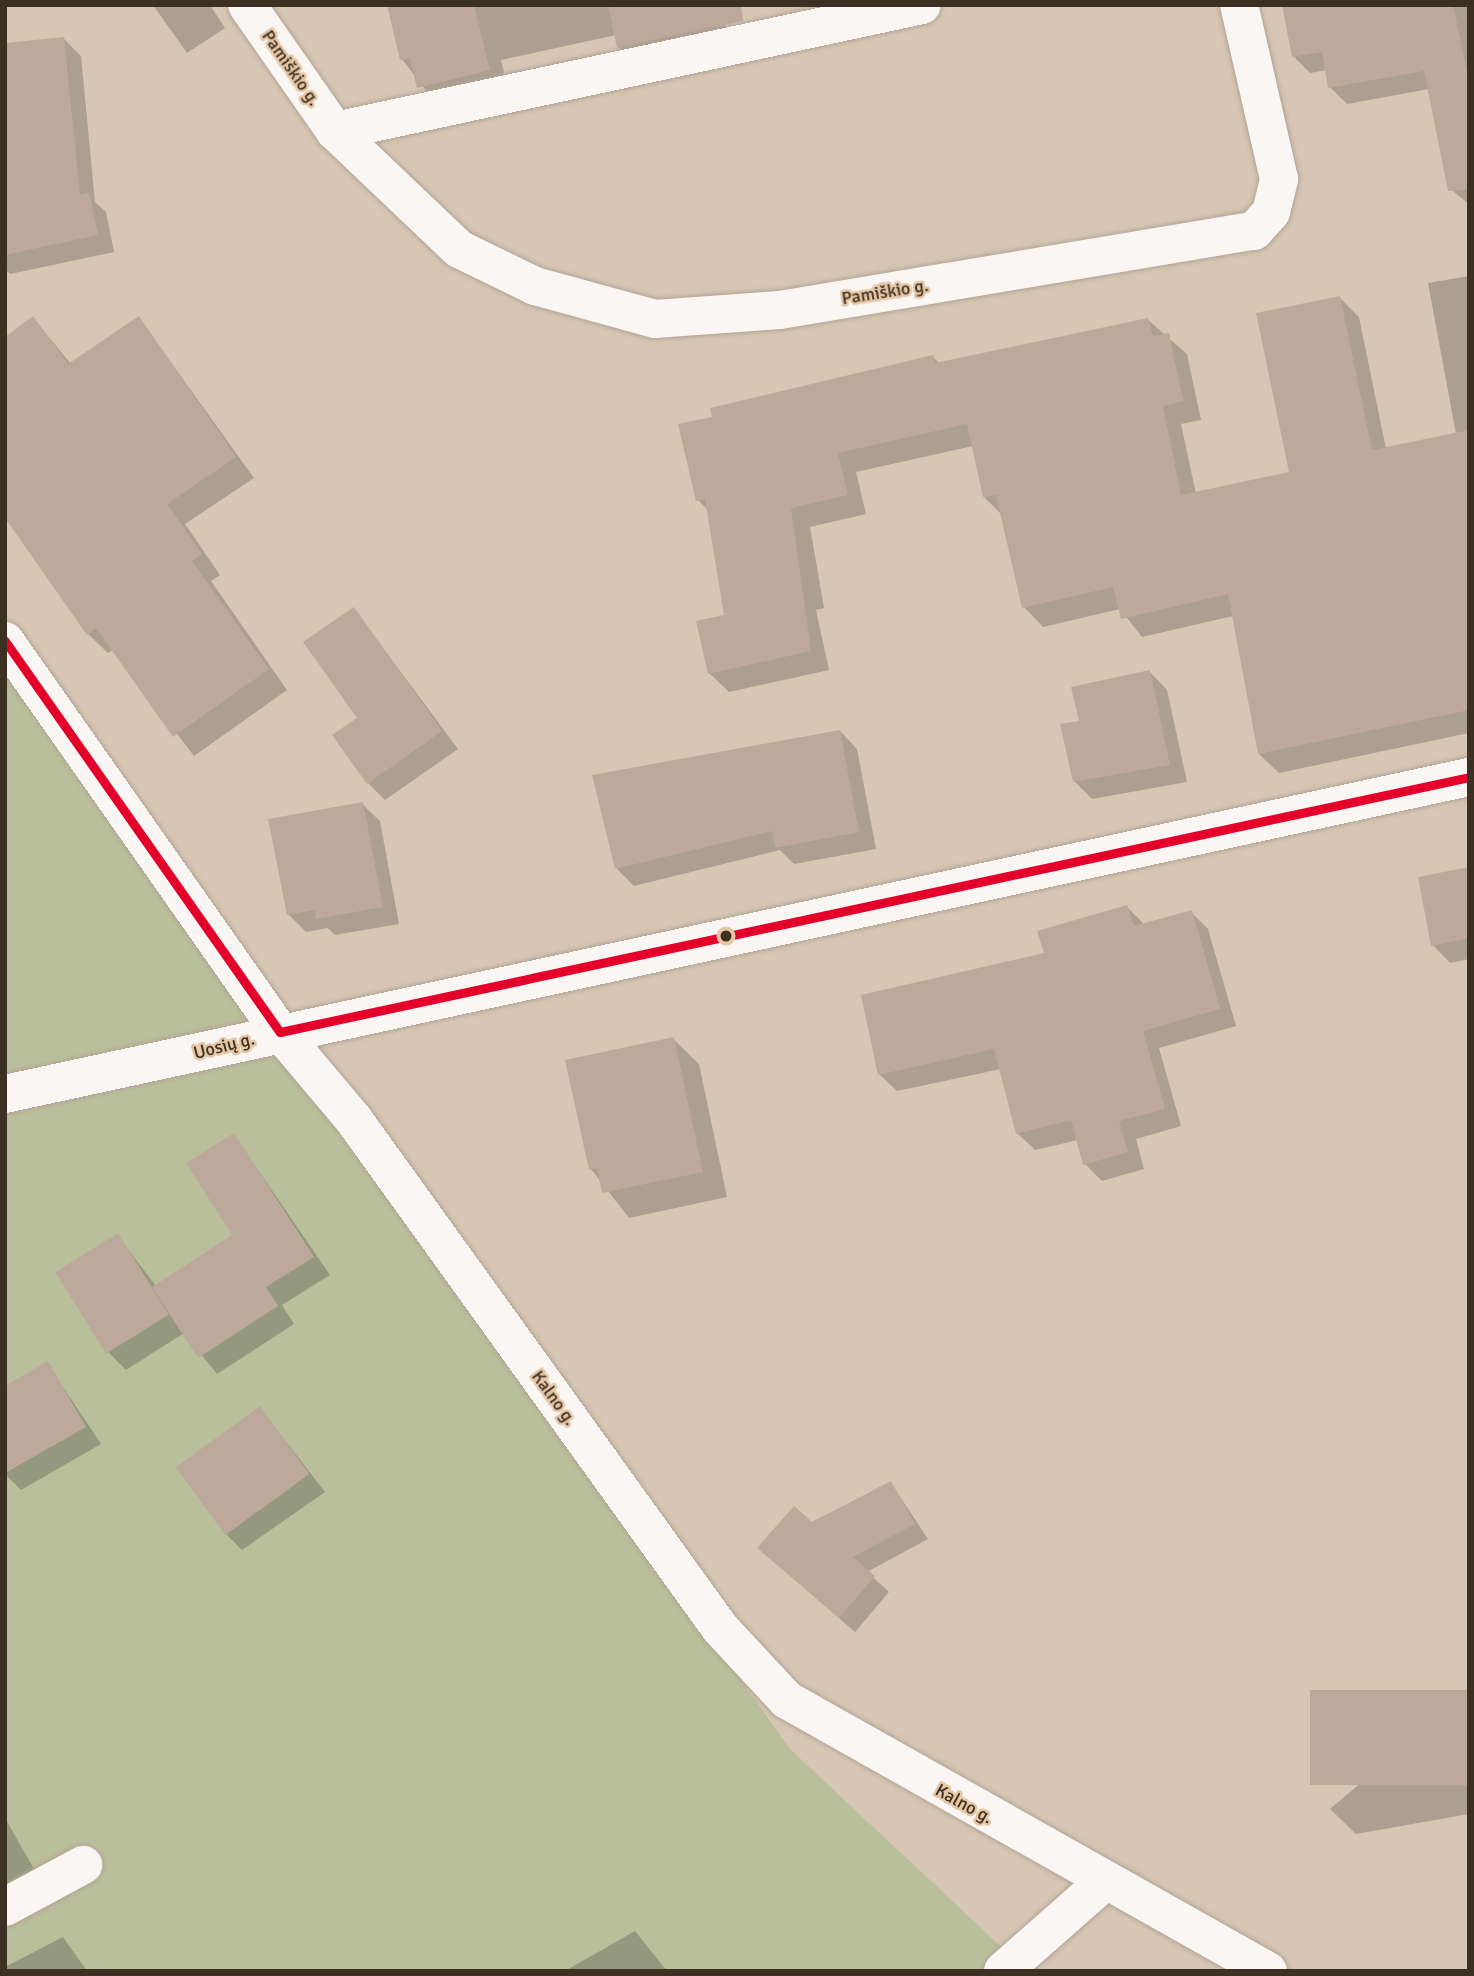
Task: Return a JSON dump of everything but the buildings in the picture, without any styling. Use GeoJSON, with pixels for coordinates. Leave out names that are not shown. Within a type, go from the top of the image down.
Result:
{"type":"FeatureCollection","features":[{"type":"Feature","properties":{"kind":"street","name":"Pamiškio g."},"geometry":{"type":"LineString","coordinates":[[247,5],[335,131],[459,249],[535,286],[655,318],[780,310],[1254,231],[1271,212],[1279,178],[1238,5]]}},
{"type":"Feature","properties":{"kind":"street"},"geometry":{"type":"LineString","coordinates":[[335,131],[922,5]]}},
{"type":"Feature","properties":{"kind":"street","name":"Kalno g."},"geometry":{"type":"LineString","coordinates":[[5,641],[280,1032],[354,1120],[720,1628],[787,1700],[1268,1971]]}},
{"type":"Feature","properties":{"kind":"street","name":"Uosių g."},"geometry":{"type":"LineString","coordinates":[[5,1094],[280,1032],[1469,777]]}},
{"type":"Feature","properties":{"kind":"street"},"geometry":{"type":"LineString","coordinates":[[5,1907],[83,1865]]}},
{"type":"Feature","properties":{"kind":"street"},"geometry":{"type":"LineString","coordinates":[[1003,1971],[1105,1881]]}},
{"type":"Feature","properties":{"kind":"green space"},"geometry":{"type":"Polygon","coordinates":[[[5,648],[790,1749],[1027,1971],[5,1971],[5,648]]]}},
{"type":"Feature","properties":{"kind":"transit line"},"geometry":{"type":"LineString","coordinates":[[5,641],[280,1032]]}},
{"type":"Feature","properties":{"kind":"transit line"},"geometry":{"type":"LineString","coordinates":[[280,1032],[1469,777]]}}]}
